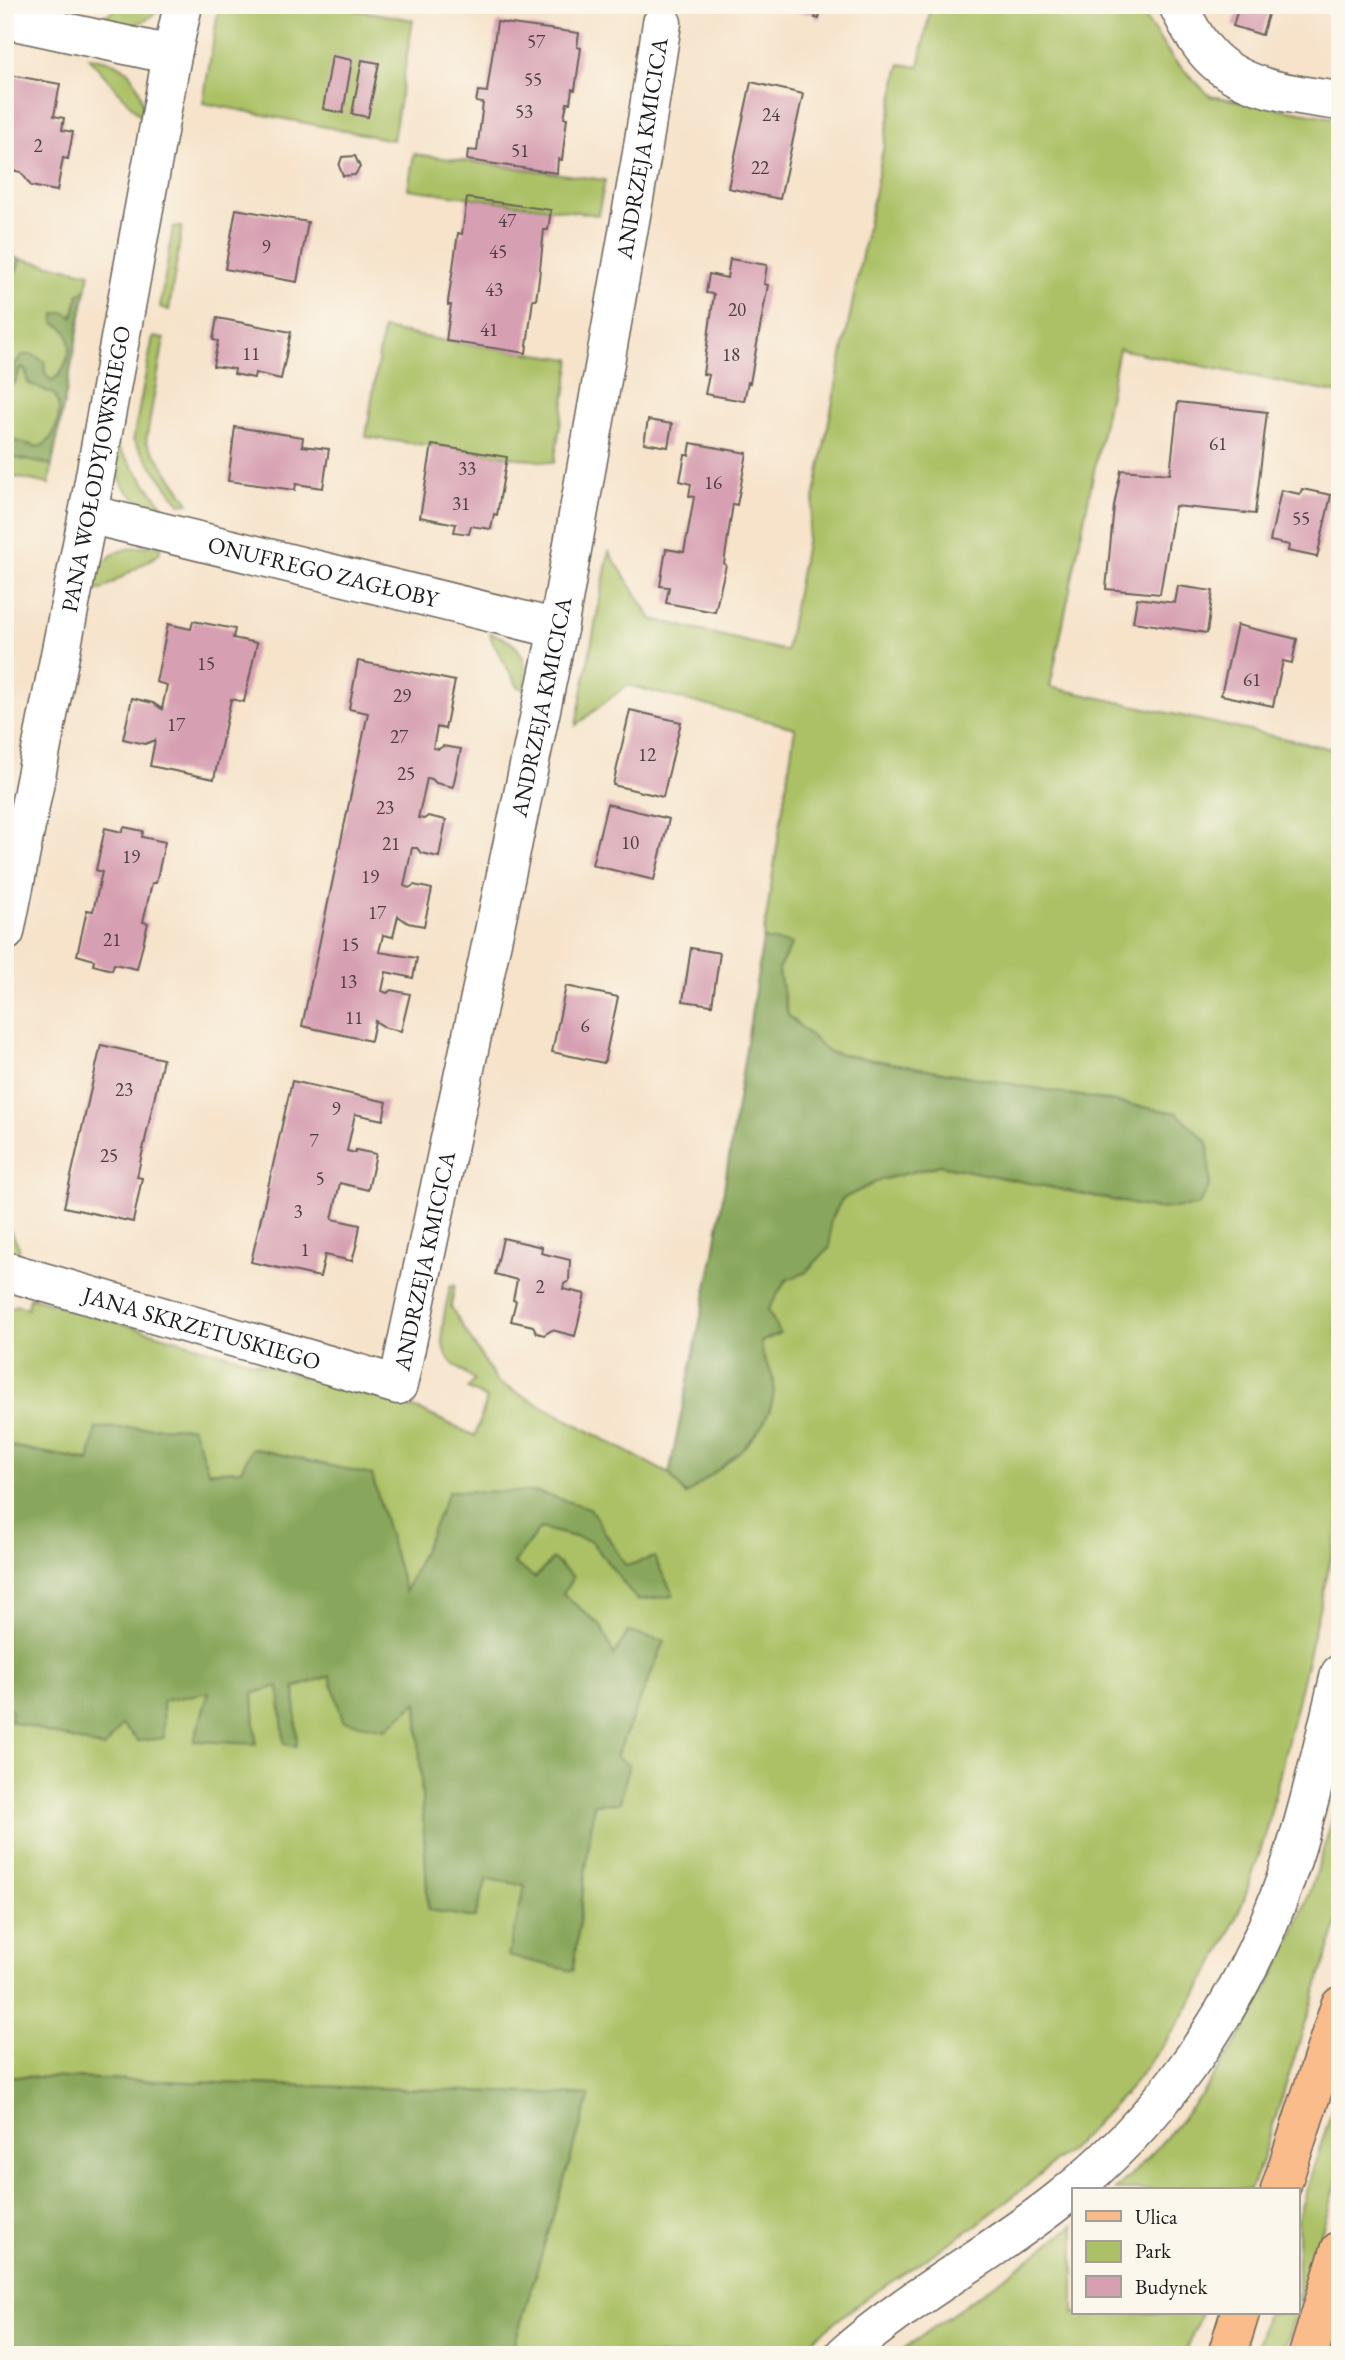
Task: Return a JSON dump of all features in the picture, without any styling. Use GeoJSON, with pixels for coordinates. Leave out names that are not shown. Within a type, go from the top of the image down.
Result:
{"type":"FeatureCollection","features":[{"type":"Feature","properties":{"kind":"main road"},"geometry":{"type":"LineString","coordinates":[[1281,2188],[1340,2006]]}},
{"type":"Feature","properties":{"kind":"main road"},"geometry":{"type":"LineString","coordinates":[[1307,2355],[1340,2250]]}},
{"type":"Feature","properties":{"kind":"main road"},"geometry":{"type":"LineString","coordinates":[[1227,2355],[1240,2314]]}},
{"type":"Feature","properties":{"kind":"street","name":"PANA WOŁODYJOWSKIEGO"},"geometry":{"type":"LineString","coordinates":[[5,932],[88,514],[183,5]]}},
{"type":"Feature","properties":{"kind":"street"},"geometry":{"type":"LineString","coordinates":[[1178,5],[1200,43],[1213,59],[1233,75],[1265,86],[1340,101]]}},
{"type":"Feature","properties":{"kind":"street"},"geometry":{"type":"LineString","coordinates":[[5,19],[172,55]]}},
{"type":"Feature","properties":{"kind":"street","name":"ANDRZEJA KMICICA"},"geometry":{"type":"LineString","coordinates":[[398,1385],[558,629],[642,153],[662,23]]}},
{"type":"Feature","properties":{"kind":"street","name":"ONUFREGO ZAGŁOBY"},"geometry":{"type":"LineString","coordinates":[[88,514],[558,629]]}},
{"type":"Feature","properties":{"kind":"street","name":"JANA SKRZETUSKIEGO"},"geometry":{"type":"LineString","coordinates":[[5,1271],[398,1385]]}},
{"type":"Feature","properties":{"kind":"street"},"geometry":{"type":"LineString","coordinates":[[1073,2188],[1139,2126],[1181,2075],[1227,2006],[1272,1916],[1309,1802],[1340,1674]]}},
{"type":"Feature","properties":{"kind":"street"},"geometry":{"type":"LineString","coordinates":[[844,2355],[882,2324],[1022,2229],[1072,2189]]}},
{"type":"Feature","properties":{"kind":"green space"},"geometry":{"type":"Polygon","coordinates":[[[122,5],[163,5],[151,17],[137,24],[104,26],[105,16],[122,5]]]}},
{"type":"Feature","properties":{"kind":"green space"},"geometry":{"type":"Polygon","coordinates":[[[219,5],[330,5],[413,20],[393,140],[203,103],[219,5]]]}},
{"type":"Feature","properties":{"kind":"green space"},"geometry":{"type":"Polygon","coordinates":[[[931,5],[1136,5],[1174,60],[1210,96],[1340,119],[1340,394],[1119,349],[1050,687],[1332,749],[1336,726],[1340,724],[1340,1521],[1265,1837],[1243,1902],[1221,1951],[1168,2039],[1128,2090],[1076,2144],[975,2226],[858,2304],[797,2355],[511,2355],[589,2095],[5,2076],[5,1706],[11,1709],[10,1721],[122,1725],[163,1701],[210,1692],[194,1741],[253,1693],[280,1686],[284,1744],[295,1688],[330,1676],[417,1701],[428,1910],[487,1879],[526,1885],[573,1970],[594,1803],[664,1642],[614,1656],[601,1626],[563,1594],[573,1577],[553,1559],[535,1578],[514,1563],[540,1528],[591,1541],[637,1600],[626,1566],[589,1508],[536,1492],[405,1593],[241,1470],[152,1468],[93,1461],[5,1445],[5,1312],[16,1305],[28,1308],[30,1297],[422,1411],[475,1436],[487,1399],[468,1389],[474,1380],[448,1358],[444,1350],[443,1323],[450,1287],[455,1285],[451,1307],[497,1382],[669,1474],[686,1495],[774,1380],[761,1355],[761,1342],[779,1333],[768,1310],[786,1280],[805,1273],[830,1247],[830,1222],[842,1199],[880,1180],[940,1165],[1157,1209],[1177,1113],[828,1052],[788,1015],[778,969],[792,944],[763,939],[795,728],[627,685],[576,725],[609,552],[652,619],[786,651],[900,64],[919,67],[931,5]]]}},
{"type":"Feature","properties":{"kind":"green space"},"geometry":{"type":"Polygon","coordinates":[[[88,57],[115,63],[129,73],[138,86],[143,119],[88,57]]]}},
{"type":"Feature","properties":{"kind":"green space"},"geometry":{"type":"Polygon","coordinates":[[[414,154],[605,180],[598,215],[408,189],[414,154]]]}},
{"type":"Feature","properties":{"kind":"green space"},"geometry":{"type":"Polygon","coordinates":[[[173,227],[182,227],[169,310],[160,307],[173,227]]]}},
{"type":"Feature","properties":{"kind":"green space"},"geometry":{"type":"Polygon","coordinates":[[[5,256],[21,259],[15,274],[5,278],[5,256]]]}},
{"type":"Feature","properties":{"kind":"green space"},"geometry":{"type":"Polygon","coordinates":[[[21,259],[90,273],[86,290],[79,295],[74,313],[61,325],[68,334],[70,346],[60,373],[51,381],[33,355],[23,355],[10,373],[10,385],[20,367],[26,371],[28,383],[54,394],[59,408],[56,427],[47,442],[38,447],[5,438],[5,278],[15,274],[21,259]]]}},
{"type":"Feature","properties":{"kind":"green space"},"geometry":{"type":"Polygon","coordinates":[[[86,290],[52,465],[5,456],[5,438],[38,447],[47,442],[54,433],[59,410],[54,394],[28,383],[26,371],[20,368],[15,383],[10,386],[10,373],[23,355],[33,355],[44,361],[45,373],[51,381],[58,376],[67,361],[69,342],[62,327],[54,323],[55,314],[64,312],[73,317],[79,294],[86,290]]]}},
{"type":"Feature","properties":{"kind":"green space"},"geometry":{"type":"Polygon","coordinates":[[[383,329],[571,359],[554,463],[366,437],[383,329]]]}},
{"type":"Feature","properties":{"kind":"green space"},"geometry":{"type":"Polygon","coordinates":[[[153,337],[164,339],[146,441],[189,503],[180,504],[133,440],[153,337]]]}},
{"type":"Feature","properties":{"kind":"green space"},"geometry":{"type":"Polygon","coordinates":[[[116,445],[167,511],[141,501],[126,490],[118,472],[116,445]]]}},
{"type":"Feature","properties":{"kind":"green space"},"geometry":{"type":"Polygon","coordinates":[[[5,456],[52,465],[49,484],[5,475],[5,456]]]}},
{"type":"Feature","properties":{"kind":"green space"},"geometry":{"type":"Polygon","coordinates":[[[161,545],[159,554],[101,590],[90,589],[102,565],[116,553],[161,545]]]}},
{"type":"Feature","properties":{"kind":"green space"},"geometry":{"type":"Polygon","coordinates":[[[490,633],[509,641],[521,653],[525,668],[525,689],[518,687],[490,633]]]}},
{"type":"Feature","properties":{"kind":"green space"},"geometry":{"type":"Polygon","coordinates":[[[763,939],[792,944],[778,969],[788,1015],[828,1052],[1177,1113],[1208,1142],[1210,1185],[1198,1206],[1157,1209],[940,1165],[880,1180],[842,1199],[830,1222],[830,1247],[805,1273],[786,1280],[768,1310],[780,1333],[761,1342],[774,1383],[766,1418],[744,1447],[686,1495],[669,1474],[714,1253],[763,939]]]}},
{"type":"Feature","properties":{"kind":"green space"},"geometry":{"type":"Polygon","coordinates":[[[5,1221],[19,1247],[18,1255],[5,1248],[5,1221]]]}},
{"type":"Feature","properties":{"kind":"green space"},"geometry":{"type":"Polygon","coordinates":[[[192,1427],[209,1472],[241,1470],[252,1448],[372,1475],[405,1592],[449,1491],[536,1492],[590,1508],[626,1566],[654,1557],[674,1596],[637,1600],[591,1541],[540,1528],[514,1563],[535,1578],[553,1559],[573,1577],[563,1594],[601,1626],[614,1655],[628,1632],[665,1641],[616,1757],[629,1765],[620,1803],[594,1804],[573,1971],[508,1956],[525,1885],[487,1879],[475,1918],[428,1910],[417,1702],[386,1729],[343,1721],[330,1676],[295,1687],[297,1746],[284,1744],[279,1686],[253,1693],[256,1744],[194,1741],[209,1692],[163,1701],[164,1738],[138,1741],[122,1725],[104,1748],[10,1721],[11,1709],[5,1706],[5,1445],[89,1462],[96,1428],[192,1427]]]}},
{"type":"Feature","properties":{"kind":"green space"},"geometry":{"type":"Polygon","coordinates":[[[1340,1788],[1340,1915],[1251,2188],[1117,2188],[1156,2149],[1194,2104],[1228,2057],[1284,1954],[1325,1845],[1340,1788]]]}},
{"type":"Feature","properties":{"kind":"green space"},"geometry":{"type":"Polygon","coordinates":[[[5,2076],[590,2095],[511,2355],[5,2355],[5,2076]]]}},
{"type":"Feature","properties":{"kind":"green space"},"geometry":{"type":"Polygon","coordinates":[[[1340,2085],[1340,2173],[1300,2300],[1300,2211],[1340,2085]]]}},
{"type":"Feature","properties":{"kind":"green space"},"geometry":{"type":"Polygon","coordinates":[[[1072,2227],[1072,2314],[1201,2314],[1184,2355],[895,2355],[1072,2227]]]}},
{"type":"Feature","properties":{"kind":"green space"},"geometry":{"type":"Polygon","coordinates":[[[1267,2314],[1296,2314],[1282,2355],[1254,2355],[1267,2314]]]}},
{"type":"Feature","properties":{"kind":"building"},"geometry":{"type":"Polygon","coordinates":[[[788,5],[826,5],[821,9],[819,19],[815,18],[816,14],[787,11],[788,5]]]}},
{"type":"Feature","properties":{"kind":"building"},"geometry":{"type":"Polygon","coordinates":[[[1239,5],[1269,11],[1262,35],[1233,26],[1239,5]]]}},
{"type":"Feature","properties":{"kind":"building"},"geometry":{"type":"Polygon","coordinates":[[[497,22],[579,33],[577,47],[581,48],[575,90],[572,89],[570,103],[567,103],[562,160],[558,159],[557,173],[467,160],[468,150],[477,151],[483,103],[476,102],[478,91],[487,92],[497,22]]]}},
{"type":"Feature","properties":{"kind":"building"},"geometry":{"type":"Polygon","coordinates":[[[332,56],[352,60],[343,113],[323,109],[332,56]]]}},
{"type":"Feature","properties":{"kind":"building"},"geometry":{"type":"Polygon","coordinates":[[[362,60],[379,63],[368,117],[352,114],[362,60]]]}},
{"type":"Feature","properties":{"kind":"building"},"geometry":{"type":"Polygon","coordinates":[[[5,74],[60,84],[54,116],[64,118],[62,130],[73,132],[68,159],[63,158],[57,191],[31,186],[21,172],[5,169],[5,74]]]}},
{"type":"Feature","properties":{"kind":"building"},"geometry":{"type":"Polygon","coordinates":[[[751,82],[803,94],[780,199],[728,188],[751,82]]]}},
{"type":"Feature","properties":{"kind":"building"},"geometry":{"type":"Polygon","coordinates":[[[355,156],[360,167],[355,175],[343,176],[339,166],[342,157],[355,156]]]}},
{"type":"Feature","properties":{"kind":"building"},"geometry":{"type":"Polygon","coordinates":[[[467,198],[551,210],[548,230],[544,230],[536,300],[533,299],[526,353],[446,341],[451,305],[448,305],[448,302],[458,233],[462,234],[467,198]]]}},
{"type":"Feature","properties":{"kind":"building"},"geometry":{"type":"Polygon","coordinates":[[[236,209],[308,222],[297,282],[225,269],[236,209]]]}},
{"type":"Feature","properties":{"kind":"building"},"geometry":{"type":"Polygon","coordinates":[[[730,259],[767,265],[764,284],[768,285],[750,383],[748,382],[744,401],[705,394],[709,375],[703,374],[714,294],[706,293],[709,274],[727,278],[730,259]]]}},
{"type":"Feature","properties":{"kind":"building"},"geometry":{"type":"Polygon","coordinates":[[[217,318],[291,332],[281,379],[255,373],[254,378],[234,374],[235,369],[213,366],[218,341],[213,340],[217,318]]]}},
{"type":"Feature","properties":{"kind":"building"},"geometry":{"type":"Polygon","coordinates":[[[1178,402],[1267,412],[1255,514],[1175,506],[1160,594],[1106,589],[1114,506],[1121,470],[1170,474],[1178,402]]]}},
{"type":"Feature","properties":{"kind":"building"},"geometry":{"type":"Polygon","coordinates":[[[648,420],[672,424],[668,447],[644,443],[648,420]]]}},
{"type":"Feature","properties":{"kind":"building"},"geometry":{"type":"Polygon","coordinates":[[[235,427],[303,437],[302,446],[329,449],[323,488],[296,484],[295,490],[228,481],[235,427]]]}},
{"type":"Feature","properties":{"kind":"building"},"geometry":{"type":"Polygon","coordinates":[[[691,443],[747,453],[737,505],[733,504],[724,564],[726,565],[715,612],[666,603],[669,587],[660,586],[666,549],[684,552],[694,497],[689,496],[691,484],[680,481],[685,455],[689,455],[691,443]]]}},
{"type":"Feature","properties":{"kind":"building"},"geometry":{"type":"Polygon","coordinates":[[[432,445],[507,457],[497,515],[494,514],[491,529],[471,526],[469,534],[454,532],[456,524],[420,517],[432,445]]]}},
{"type":"Feature","properties":{"kind":"building"},"geometry":{"type":"Polygon","coordinates":[[[1302,489],[1331,495],[1317,557],[1288,551],[1289,545],[1270,541],[1281,490],[1300,494],[1302,489]]]}},
{"type":"Feature","properties":{"kind":"building"},"geometry":{"type":"Polygon","coordinates":[[[1178,586],[1213,591],[1207,633],[1133,622],[1137,598],[1175,603],[1178,586]]]}},
{"type":"Feature","properties":{"kind":"building"},"geometry":{"type":"Polygon","coordinates":[[[193,621],[235,629],[233,638],[257,643],[244,702],[231,699],[214,779],[150,766],[155,740],[145,744],[123,739],[132,698],[153,703],[162,709],[167,685],[156,682],[168,624],[191,629],[193,621]]]}},
{"type":"Feature","properties":{"kind":"building"},"geometry":{"type":"Polygon","coordinates":[[[1237,625],[1297,639],[1292,663],[1283,661],[1273,706],[1221,695],[1237,625]]]}},
{"type":"Feature","properties":{"kind":"building"},"geometry":{"type":"Polygon","coordinates":[[[358,661],[455,681],[445,729],[437,727],[433,748],[439,749],[443,746],[461,749],[453,787],[427,778],[418,818],[424,819],[428,816],[446,820],[439,857],[412,848],[404,886],[432,889],[424,926],[408,923],[398,916],[393,937],[383,935],[379,952],[417,958],[413,978],[386,972],[382,991],[410,994],[401,1031],[386,1028],[375,1021],[371,1041],[302,1026],[368,713],[349,709],[358,661]]]}},
{"type":"Feature","properties":{"kind":"building"},"geometry":{"type":"Polygon","coordinates":[[[630,710],[681,722],[663,797],[613,785],[630,710]]]}},
{"type":"Feature","properties":{"kind":"building"},"geometry":{"type":"Polygon","coordinates":[[[607,804],[669,819],[654,880],[592,865],[607,804]]]}},
{"type":"Feature","properties":{"kind":"building"},"geometry":{"type":"Polygon","coordinates":[[[124,827],[143,831],[142,837],[165,842],[156,883],[152,883],[143,922],[148,923],[137,969],[114,964],[112,970],[93,965],[94,960],[77,955],[87,910],[93,911],[102,872],[96,870],[105,828],[122,832],[124,827]]]}},
{"type":"Feature","properties":{"kind":"building"},"geometry":{"type":"Polygon","coordinates":[[[691,948],[720,953],[712,1005],[683,1001],[691,948]]]}},
{"type":"Feature","properties":{"kind":"building"},"geometry":{"type":"Polygon","coordinates":[[[566,986],[618,997],[604,1063],[552,1052],[566,986]]]}},
{"type":"Feature","properties":{"kind":"building"},"geometry":{"type":"Polygon","coordinates":[[[101,1045],[163,1059],[137,1177],[142,1178],[133,1222],[64,1207],[101,1045]]]}},
{"type":"Feature","properties":{"kind":"building"},"geometry":{"type":"Polygon","coordinates":[[[292,1081],[387,1102],[383,1120],[355,1114],[347,1151],[376,1154],[368,1190],[340,1183],[332,1219],[360,1225],[357,1243],[352,1261],[325,1255],[320,1277],[251,1262],[292,1081]]]}},
{"type":"Feature","properties":{"kind":"building"},"geometry":{"type":"Polygon","coordinates":[[[503,1238],[542,1247],[541,1253],[570,1260],[569,1281],[564,1284],[563,1289],[585,1294],[575,1336],[552,1330],[544,1335],[537,1333],[533,1326],[511,1321],[517,1280],[495,1274],[503,1238]]]}}]}
